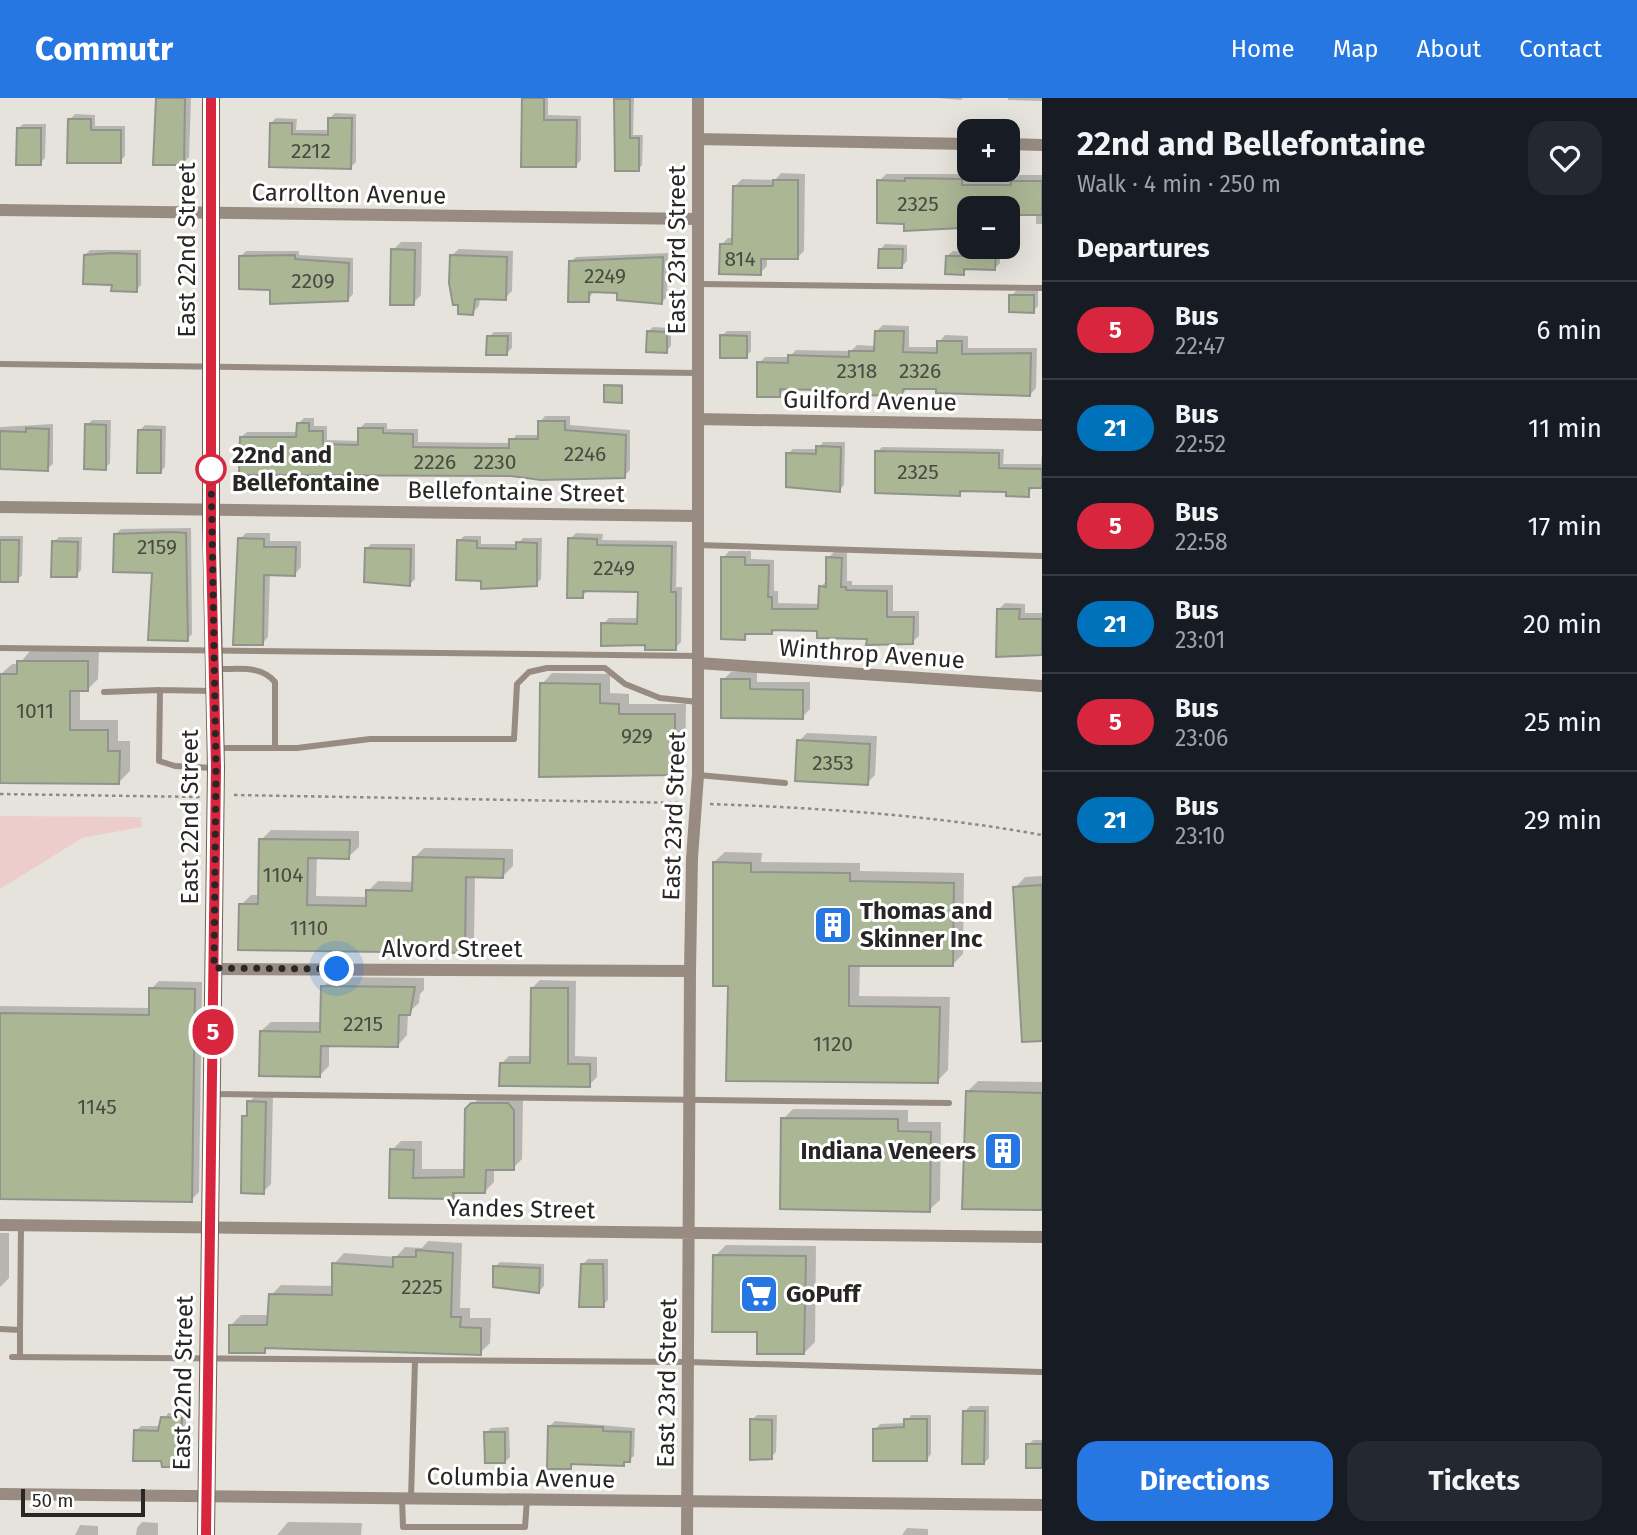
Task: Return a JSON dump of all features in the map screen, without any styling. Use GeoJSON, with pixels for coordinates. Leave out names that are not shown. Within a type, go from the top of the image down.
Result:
{"type":"FeatureCollection","features":[{"type":"Feature","properties":{"kind":"main road","name":"East 22nd Street"},"geometry":{"type":"LineString","coordinates":[[206,1535],[216,768],[212,669],[211,98]]}},
{"type":"Feature","properties":{"kind":"street","name":"East 23rd Street"},"geometry":{"type":"LineString","coordinates":[[687,1535],[691,1232],[690,971],[692,858],[698,775],[698,98]]}},
{"type":"Feature","properties":{"kind":"street"},"geometry":{"type":"LineString","coordinates":[[698,139],[957,144]]}},
{"type":"Feature","properties":{"kind":"street"},"geometry":{"type":"LineString","coordinates":[[1020,144],[1042,145]]}},
{"type":"Feature","properties":{"kind":"street","name":"Carrollton Avenue"},"geometry":{"type":"LineString","coordinates":[[0,210],[698,219]]}},
{"type":"Feature","properties":{"kind":"street","name":"Guilford Avenue"},"geometry":{"type":"LineString","coordinates":[[698,419],[1042,425]]}},
{"type":"Feature","properties":{"kind":"street","name":"Bellefontaine Street"},"geometry":{"type":"LineString","coordinates":[[0,507],[696,516]]}},
{"type":"Feature","properties":{"kind":"street","name":"Winthrop Avenue"},"geometry":{"type":"LineString","coordinates":[[698,660],[1042,686]]}},
{"type":"Feature","properties":{"kind":"street","name":"Alvord Street"},"geometry":{"type":"LineString","coordinates":[[214,968],[690,971]]}},
{"type":"Feature","properties":{"kind":"street","name":"Yandes Street"},"geometry":{"type":"LineString","coordinates":[[0,1225],[1042,1237]]}},
{"type":"Feature","properties":{"kind":"street","name":"Columbia Avenue"},"geometry":{"type":"LineString","coordinates":[[0,1494],[1042,1505]]}},
{"type":"Feature","properties":{"kind":"lane"},"geometry":{"type":"LineString","coordinates":[[698,284],[1042,288]]}},
{"type":"Feature","properties":{"kind":"lane"},"geometry":{"type":"LineString","coordinates":[[0,365],[698,373]]}},
{"type":"Feature","properties":{"kind":"lane"},"geometry":{"type":"LineString","coordinates":[[697,545],[1042,556]]}},
{"type":"Feature","properties":{"kind":"lane"},"geometry":{"type":"LineString","coordinates":[[0,648],[698,660]]}},
{"type":"Feature","properties":{"kind":"lane"},"geometry":{"type":"LineString","coordinates":[[216,748],[275,748],[370,739],[514,739],[517,684],[529,672],[547,668],[605,668],[625,684],[660,698],[698,702]]}},
{"type":"Feature","properties":{"kind":"lane"},"geometry":{"type":"LineString","coordinates":[[212,669],[257,670],[268,674],[275,682],[275,748]]}},
{"type":"Feature","properties":{"kind":"lane"},"geometry":{"type":"LineString","coordinates":[[160,690],[159,761],[175,766],[216,768]]}},
{"type":"Feature","properties":{"kind":"lane"},"geometry":{"type":"LineString","coordinates":[[104,692],[213,691]]}},
{"type":"Feature","properties":{"kind":"lane"},"geometry":{"type":"LineString","coordinates":[[698,775],[785,783]]}},
{"type":"Feature","properties":{"kind":"lane"},"geometry":{"type":"LineString","coordinates":[[212,1094],[948,1103]]}},
{"type":"Feature","properties":{"kind":"lane"},"geometry":{"type":"LineString","coordinates":[[21,1225],[20,1330],[16,1357],[688,1362],[1042,1372]]}},
{"type":"Feature","properties":{"kind":"lane"},"geometry":{"type":"LineString","coordinates":[[0,1329],[20,1330]]}},
{"type":"Feature","properties":{"kind":"lane"},"geometry":{"type":"LineString","coordinates":[[415,1361],[403,1527],[525,1527],[527,1499]]}},
{"type":"Feature","properties":{"kind":"path"},"geometry":{"type":"LineString","coordinates":[[0,794],[194,798]]}},
{"type":"Feature","properties":{"kind":"path"},"geometry":{"type":"LineString","coordinates":[[228,795],[684,803]]}},
{"type":"Feature","properties":{"kind":"path"},"geometry":{"type":"LineString","coordinates":[[707,804],[820,808],[973,824],[1042,835]]}},
{"type":"Feature","properties":{"kind":"shaded area"},"geometry":{"type":"Polygon","coordinates":[[[0,816],[141,817],[142,827],[82,838],[0,889],[0,816]]]}},
{"type":"Feature","properties":{"kind":"building"},"geometry":{"type":"Polygon","coordinates":[[[156,98],[185,98],[184,165],[153,165],[156,98]]]}},
{"type":"Feature","properties":{"kind":"building"},"geometry":{"type":"Polygon","coordinates":[[[522,98],[544,98],[544,120],[577,120],[576,167],[521,167],[522,98]]]}},
{"type":"Feature","properties":{"kind":"building"},"geometry":{"type":"Polygon","coordinates":[[[614,99],[630,99],[630,138],[639,138],[639,171],[615,171],[614,99]]]}},
{"type":"Feature","properties":{"kind":"building"},"geometry":{"type":"Polygon","coordinates":[[[328,118],[352,118],[351,169],[269,167],[270,123],[292,123],[292,134],[328,135],[328,118]]]}},
{"type":"Feature","properties":{"kind":"building"},"geometry":{"type":"Polygon","coordinates":[[[68,119],[91,119],[91,130],[121,130],[121,163],[67,163],[68,119]]]}},
{"type":"Feature","properties":{"kind":"building"},"geometry":{"type":"Polygon","coordinates":[[[17,128],[41,128],[41,165],[16,165],[17,128]]]}},
{"type":"Feature","properties":{"kind":"building"},"geometry":{"type":"Polygon","coordinates":[[[905,178],[957,179],[962,185],[1011,185],[1011,182],[1042,181],[1042,215],[1020,215],[1020,196],[957,196],[957,228],[904,231],[904,224],[877,223],[877,180],[905,181],[905,178]]]}},
{"type":"Feature","properties":{"kind":"building"},"geometry":{"type":"Polygon","coordinates":[[[773,180],[798,180],[798,259],[761,259],[761,275],[719,274],[720,244],[732,244],[733,186],[773,186],[773,180]]]}},
{"type":"Feature","properties":{"kind":"building"},"geometry":{"type":"Polygon","coordinates":[[[391,249],[415,250],[414,305],[390,305],[391,249]]]}},
{"type":"Feature","properties":{"kind":"building"},"geometry":{"type":"Polygon","coordinates":[[[879,249],[903,249],[902,268],[878,268],[879,249]]]}},
{"type":"Feature","properties":{"kind":"building"},"geometry":{"type":"Polygon","coordinates":[[[137,254],[137,292],[111,291],[112,285],[83,284],[84,255],[137,254]]]}},
{"type":"Feature","properties":{"kind":"building"},"geometry":{"type":"Polygon","coordinates":[[[295,255],[295,259],[349,263],[348,301],[270,304],[270,290],[239,289],[239,256],[295,255]]]}},
{"type":"Feature","properties":{"kind":"building"},"geometry":{"type":"Polygon","coordinates":[[[450,255],[507,257],[506,300],[475,299],[473,315],[458,314],[458,305],[453,305],[449,283],[450,255]]]}},
{"type":"Feature","properties":{"kind":"building"},"geometry":{"type":"Polygon","coordinates":[[[946,256],[957,256],[957,259],[996,259],[995,270],[964,269],[964,275],[945,274],[946,256]]]}},
{"type":"Feature","properties":{"kind":"building"},"geometry":{"type":"Polygon","coordinates":[[[663,257],[662,304],[617,300],[617,293],[589,292],[589,302],[568,302],[569,261],[663,257]]]}},
{"type":"Feature","properties":{"kind":"building"},"geometry":{"type":"Polygon","coordinates":[[[1009,295],[1034,295],[1034,313],[1009,312],[1009,295]]]}},
{"type":"Feature","properties":{"kind":"building"},"geometry":{"type":"Polygon","coordinates":[[[647,331],[667,332],[667,353],[646,352],[647,331]]]}},
{"type":"Feature","properties":{"kind":"building"},"geometry":{"type":"Polygon","coordinates":[[[875,331],[904,331],[903,352],[937,353],[937,341],[962,341],[962,354],[1031,353],[1030,396],[936,393],[936,389],[903,389],[902,396],[817,394],[817,390],[780,389],[780,397],[757,397],[757,362],[788,363],[788,355],[849,357],[849,351],[874,351],[875,331]]]}},
{"type":"Feature","properties":{"kind":"building"},"geometry":{"type":"Polygon","coordinates":[[[720,335],[747,336],[747,358],[720,358],[720,335]]]}},
{"type":"Feature","properties":{"kind":"building"},"geometry":{"type":"Polygon","coordinates":[[[487,336],[508,336],[507,355],[486,355],[487,336]]]}},
{"type":"Feature","properties":{"kind":"building"},"geometry":{"type":"Polygon","coordinates":[[[604,385],[622,386],[622,403],[604,402],[604,385]]]}},
{"type":"Feature","properties":{"kind":"building"},"geometry":{"type":"Polygon","coordinates":[[[538,421],[565,421],[565,430],[626,435],[625,478],[541,480],[511,476],[239,475],[240,437],[296,437],[297,423],[309,423],[309,431],[323,431],[323,444],[358,445],[358,428],[383,428],[383,433],[413,434],[413,447],[509,448],[509,439],[538,439],[538,421]]]}},
{"type":"Feature","properties":{"kind":"building"},"geometry":{"type":"Polygon","coordinates":[[[85,424],[106,425],[106,470],[84,469],[85,424]]]}},
{"type":"Feature","properties":{"kind":"building"},"geometry":{"type":"Polygon","coordinates":[[[26,428],[49,429],[48,471],[0,469],[0,431],[26,432],[26,428]]]}},
{"type":"Feature","properties":{"kind":"building"},"geometry":{"type":"Polygon","coordinates":[[[138,430],[161,430],[161,473],[137,473],[138,430]]]}},
{"type":"Feature","properties":{"kind":"building"},"geometry":{"type":"Polygon","coordinates":[[[816,446],[841,447],[840,492],[786,487],[786,453],[816,454],[816,446]]]}},
{"type":"Feature","properties":{"kind":"building"},"geometry":{"type":"Polygon","coordinates":[[[875,451],[999,453],[999,468],[1042,469],[1042,488],[1029,488],[1029,497],[1006,496],[1006,492],[960,491],[960,496],[875,493],[875,451]]]}},
{"type":"Feature","properties":{"kind":"building"},"geometry":{"type":"Polygon","coordinates":[[[186,533],[188,641],[148,640],[152,573],[113,572],[114,534],[186,533]]]}},
{"type":"Feature","properties":{"kind":"building"},"geometry":{"type":"Polygon","coordinates":[[[238,538],[264,539],[264,547],[296,547],[295,576],[264,575],[263,645],[233,645],[238,538]]]}},
{"type":"Feature","properties":{"kind":"building"},"geometry":{"type":"Polygon","coordinates":[[[568,538],[597,539],[597,545],[672,546],[671,592],[676,592],[676,650],[645,650],[645,645],[601,646],[601,623],[637,624],[638,592],[583,591],[583,598],[567,598],[568,538]]]}},
{"type":"Feature","properties":{"kind":"building"},"geometry":{"type":"Polygon","coordinates":[[[0,540],[19,540],[18,582],[0,582],[0,540]]]}},
{"type":"Feature","properties":{"kind":"building"},"geometry":{"type":"Polygon","coordinates":[[[457,540],[477,541],[477,548],[516,549],[516,542],[537,543],[537,586],[481,589],[481,581],[456,580],[457,540]]]}},
{"type":"Feature","properties":{"kind":"building"},"geometry":{"type":"Polygon","coordinates":[[[52,541],[78,542],[77,577],[51,577],[52,541]]]}},
{"type":"Feature","properties":{"kind":"building"},"geometry":{"type":"Polygon","coordinates":[[[365,548],[411,549],[410,586],[364,582],[365,548]]]}},
{"type":"Feature","properties":{"kind":"building"},"geometry":{"type":"Polygon","coordinates":[[[721,557],[745,557],[745,565],[769,565],[768,597],[772,597],[772,609],[818,609],[819,586],[826,587],[826,557],[842,558],[841,587],[846,587],[846,590],[887,591],[887,617],[914,617],[913,644],[866,645],[867,639],[817,638],[817,631],[772,630],[772,634],[745,634],[745,640],[721,639],[721,557]]]}},
{"type":"Feature","properties":{"kind":"building"},"geometry":{"type":"Polygon","coordinates":[[[997,609],[1020,609],[1019,619],[1042,619],[1042,655],[996,657],[997,609]]]}},
{"type":"Feature","properties":{"kind":"building"},"geometry":{"type":"Polygon","coordinates":[[[17,661],[88,661],[88,691],[70,691],[70,730],[108,730],[108,751],[120,751],[119,784],[0,783],[0,674],[17,674],[17,661]]]}},
{"type":"Feature","properties":{"kind":"building"},"geometry":{"type":"Polygon","coordinates":[[[721,679],[750,679],[750,689],[803,690],[803,719],[721,718],[721,679]]]}},
{"type":"Feature","properties":{"kind":"building"},"geometry":{"type":"Polygon","coordinates":[[[540,683],[600,684],[600,703],[619,704],[619,714],[675,714],[675,775],[539,777],[540,683]]]}},
{"type":"Feature","properties":{"kind":"building"},"geometry":{"type":"Polygon","coordinates":[[[797,740],[870,744],[868,785],[795,781],[797,740]]]}},
{"type":"Feature","properties":{"kind":"building"},"geometry":{"type":"Polygon","coordinates":[[[259,839],[350,840],[349,859],[308,858],[307,905],[366,906],[366,890],[412,891],[413,857],[504,859],[503,878],[466,877],[465,953],[238,950],[239,904],[258,904],[259,839]]]}},
{"type":"Feature","properties":{"kind":"building"},"geometry":{"type":"Polygon","coordinates":[[[713,862],[751,863],[751,872],[850,873],[850,881],[954,883],[953,966],[849,966],[849,1006],[940,1007],[938,1083],[726,1081],[728,986],[713,986],[713,862]]]}},
{"type":"Feature","properties":{"kind":"building"},"geometry":{"type":"Polygon","coordinates":[[[1042,885],[1042,1041],[1022,1042],[1013,887],[1042,885]]]}},
{"type":"Feature","properties":{"kind":"building"},"geometry":{"type":"Polygon","coordinates":[[[321,986],[415,987],[410,1015],[399,1015],[398,1047],[321,1046],[320,1077],[259,1076],[260,1031],[320,1032],[321,986]]]}},
{"type":"Feature","properties":{"kind":"building"},"geometry":{"type":"Polygon","coordinates":[[[149,988],[195,989],[192,1202],[0,1199],[0,1013],[149,1015],[149,988]]]}},
{"type":"Feature","properties":{"kind":"building"},"geometry":{"type":"Polygon","coordinates":[[[531,988],[568,988],[568,1064],[590,1064],[590,1087],[499,1086],[500,1063],[530,1063],[531,988]]]}},
{"type":"Feature","properties":{"kind":"building","name":"Indiana Veneers"},"geometry":{"type":"Polygon","coordinates":[[[966,1091],[1042,1093],[1042,1210],[962,1209],[966,1091]]]}},
{"type":"Feature","properties":{"kind":"building"},"geometry":{"type":"Polygon","coordinates":[[[247,1101],[266,1102],[264,1194],[241,1193],[242,1116],[247,1116],[247,1101]]]}},
{"type":"Feature","properties":{"kind":"building"},"geometry":{"type":"Polygon","coordinates":[[[471,1103],[508,1103],[514,1110],[514,1170],[486,1170],[485,1193],[453,1193],[454,1199],[389,1198],[390,1149],[414,1150],[413,1178],[464,1177],[465,1109],[471,1103]]]}},
{"type":"Feature","properties":{"kind":"building"},"geometry":{"type":"Polygon","coordinates":[[[781,1118],[898,1119],[898,1131],[931,1132],[930,1212],[780,1209],[781,1118]]]}},
{"type":"Feature","properties":{"kind":"building"},"geometry":{"type":"Polygon","coordinates":[[[416,1250],[453,1253],[451,1317],[461,1317],[460,1327],[481,1328],[481,1355],[265,1348],[265,1353],[229,1353],[229,1325],[267,1325],[269,1294],[332,1295],[332,1263],[393,1267],[393,1257],[416,1257],[416,1250]]]}},
{"type":"Feature","properties":{"kind":"building","name":"GoPuff"},"geometry":{"type":"Polygon","coordinates":[[[713,1255],[806,1256],[804,1354],[757,1354],[757,1332],[712,1332],[713,1255]]]}},
{"type":"Feature","properties":{"kind":"building"},"geometry":{"type":"Polygon","coordinates":[[[581,1264],[603,1264],[604,1307],[579,1307],[581,1264]]]}},
{"type":"Feature","properties":{"kind":"building"},"geometry":{"type":"Polygon","coordinates":[[[493,1266],[540,1268],[539,1293],[493,1287],[493,1266]]]}},
{"type":"Feature","properties":{"kind":"building"},"geometry":{"type":"Polygon","coordinates":[[[963,1411],[985,1411],[984,1464],[962,1464],[963,1411]]]}},
{"type":"Feature","properties":{"kind":"building"},"geometry":{"type":"Polygon","coordinates":[[[161,1417],[182,1418],[180,1467],[162,1467],[161,1461],[133,1461],[134,1430],[158,1431],[161,1417]]]}},
{"type":"Feature","properties":{"kind":"building"},"geometry":{"type":"Polygon","coordinates":[[[750,1419],[772,1420],[772,1459],[750,1460],[750,1419]]]}},
{"type":"Feature","properties":{"kind":"building"},"geometry":{"type":"Polygon","coordinates":[[[904,1419],[927,1419],[927,1461],[873,1461],[873,1429],[904,1427],[904,1419]]]}},
{"type":"Feature","properties":{"kind":"building"},"geometry":{"type":"Polygon","coordinates":[[[548,1426],[603,1427],[603,1431],[631,1432],[630,1462],[624,1462],[624,1466],[571,1464],[571,1469],[547,1469],[548,1426]]]}},
{"type":"Feature","properties":{"kind":"building"},"geometry":{"type":"Polygon","coordinates":[[[484,1432],[505,1432],[505,1463],[485,1463],[484,1432]]]}},
{"type":"Feature","properties":{"kind":"building"},"geometry":{"type":"Polygon","coordinates":[[[1026,1444],[1042,1444],[1042,1468],[1026,1468],[1026,1444]]]}},
{"type":"Feature","properties":{"kind":"bus line","name":"5"},"geometry":{"type":"LineString","coordinates":[[206,1535],[216,768],[211,548],[211,98]]}},
{"type":"Feature","properties":{"kind":"place","name":"22nd and Bellefontaine"},"geometry":{"type":"Point","coordinates":[211,469]}},
{"type":"Feature","properties":{"kind":"place","name":"Thomas and Skinner Inc"},"geometry":{"type":"Point","coordinates":[833,925]}},
{"type":"Feature","properties":{"kind":"place","name":"Indiana Veneers"},"geometry":{"type":"Point","coordinates":[1003,1151]}},
{"type":"Feature","properties":{"kind":"place","name":"GoPuff"},"geometry":{"type":"Point","coordinates":[759,1294]}},
{"type":"Feature","properties":{"kind":"route"},"geometry":{"type":"LineString","coordinates":[[211,469],[216,768],[214,968],[337,969]]}}]}
